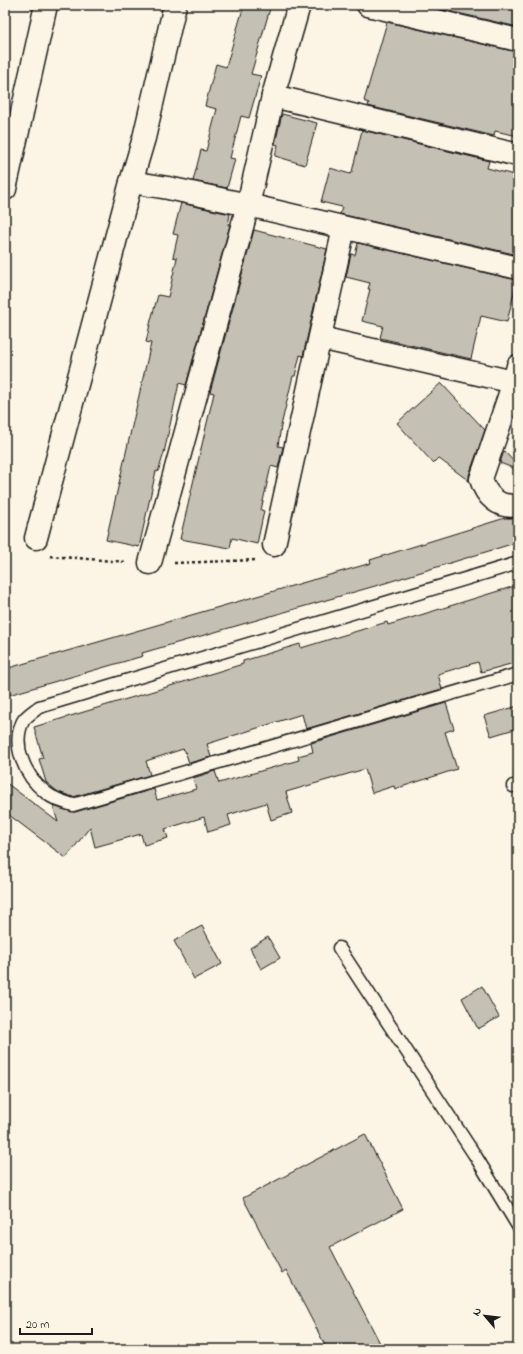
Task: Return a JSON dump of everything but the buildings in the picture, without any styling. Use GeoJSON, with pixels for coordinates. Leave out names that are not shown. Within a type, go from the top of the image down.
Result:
{"type":"FeatureCollection","features":[{"type":"Feature","properties":{"kind":"street"},"geometry":{"type":"LineString","coordinates":[[5,189],[46,5]]}},
{"type":"Feature","properties":{"kind":"street"},"geometry":{"type":"LineString","coordinates":[[36,538],[144,138],[175,5]]}},
{"type":"Feature","properties":{"kind":"street"},"geometry":{"type":"LineString","coordinates":[[150,563],[248,206],[273,96],[298,5]]}},
{"type":"Feature","properties":{"kind":"street"},"geometry":{"type":"LineString","coordinates":[[368,5],[518,40]]}},
{"type":"Feature","properties":{"kind":"street"},"geometry":{"type":"LineString","coordinates":[[273,96],[518,155]]}},
{"type":"Feature","properties":{"kind":"street"},"geometry":{"type":"LineString","coordinates":[[131,182],[248,206],[518,268]]}},
{"type":"Feature","properties":{"kind":"street"},"geometry":{"type":"LineString","coordinates":[[274,545],[344,228]]}},
{"type":"Feature","properties":{"kind":"street"},"geometry":{"type":"LineString","coordinates":[[320,338],[516,374],[481,479],[484,489],[493,500],[504,505],[518,505]]}},
{"type":"Feature","properties":{"kind":"lane"},"geometry":{"type":"LineString","coordinates":[[518,564],[39,707],[24,720],[18,736],[19,753],[30,776],[44,792],[58,800],[73,805],[518,674]]}},
{"type":"Feature","properties":{"kind":"lane"},"geometry":{"type":"LineString","coordinates":[[339,948],[476,1157],[518,1226]]}}]}
